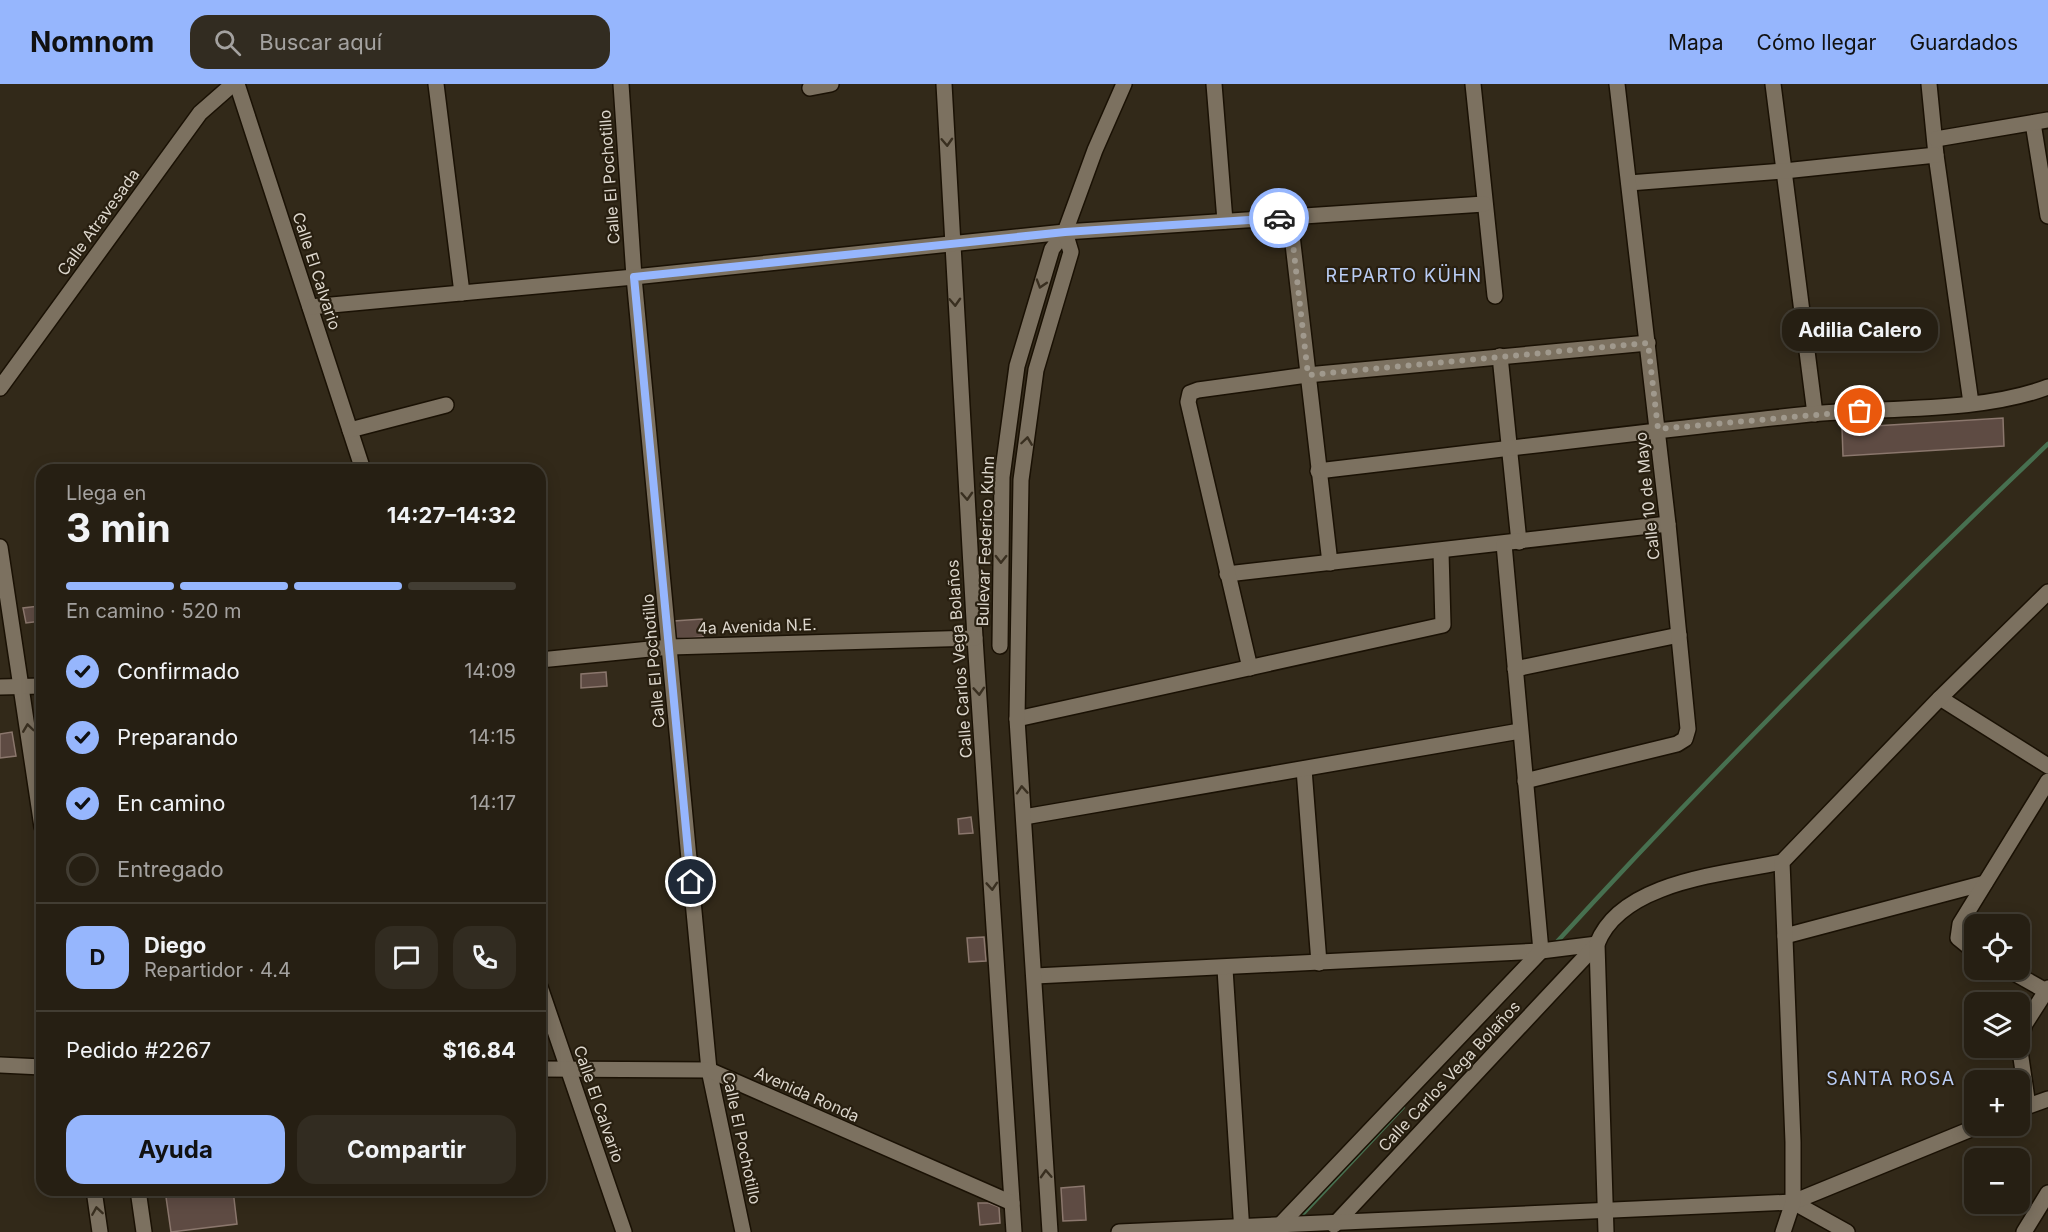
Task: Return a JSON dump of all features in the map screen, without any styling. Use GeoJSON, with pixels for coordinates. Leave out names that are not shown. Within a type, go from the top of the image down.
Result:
{"type":"FeatureCollection","features":[{"type":"Feature","properties":{"kind":"street","name":"Calle El Calvario"},"geometry":{"type":"LineString","coordinates":[[235,84],[361,464]]}},
{"type":"Feature","properties":{"kind":"street","name":"Calle Atravesada"},"geometry":{"type":"LineString","coordinates":[[0,388],[200,113],[235,84]]}},
{"type":"Feature","properties":{"kind":"street"},"geometry":{"type":"LineString","coordinates":[[436,84],[462,293]]}},
{"type":"Feature","properties":{"kind":"street","name":"Calle El Pochotillo"},"geometry":{"type":"LineString","coordinates":[[621,84],[634,277],[709,1070],[743,1232]]}},
{"type":"Feature","properties":{"kind":"street"},"geometry":{"type":"LineString","coordinates":[[810,88],[831,84]]}},
{"type":"Feature","properties":{"kind":"street","name":"Calle Carlos Vega Bolaños"},"geometry":{"type":"LineString","coordinates":[[944,84],[951,243],[1014,1232]]}},
{"type":"Feature","properties":{"kind":"street","name":"Bulevar Federico Kuhn"},"geometry":{"type":"LineString","coordinates":[[1000,646],[1002,477],[1017,366],[1052,249],[1065,232],[1095,150],[1124,84]]}},
{"type":"Feature","properties":{"kind":"street"},"geometry":{"type":"LineString","coordinates":[[1214,84],[1225,221]]}},
{"type":"Feature","properties":{"kind":"street"},"geometry":{"type":"LineString","coordinates":[[1473,84],[1495,296]]}},
{"type":"Feature","properties":{"kind":"street","name":"Calle 10 de Mayo"},"geometry":{"type":"LineString","coordinates":[[1525,781],[1677,744],[1685,739],[1688,729],[1658,429],[1617,84]]}},
{"type":"Feature","properties":{"kind":"street"},"geometry":{"type":"LineString","coordinates":[[1773,84],[1815,414]]}},
{"type":"Feature","properties":{"kind":"street"},"geometry":{"type":"LineString","coordinates":[[1929,84],[1936,155],[1971,403]]}},
{"type":"Feature","properties":{"kind":"street"},"geometry":{"type":"LineString","coordinates":[[1936,140],[2040,122],[2048,216]]}},
{"type":"Feature","properties":{"kind":"street"},"geometry":{"type":"LineString","coordinates":[[1629,183],[1784,171],[1936,155]]}},
{"type":"Feature","properties":{"kind":"street"},"geometry":{"type":"LineString","coordinates":[[310,307],[634,277],[1065,232],[1484,204]]}},
{"type":"Feature","properties":{"kind":"street"},"geometry":{"type":"LineString","coordinates":[[1290,218],[1330,563]]}},
{"type":"Feature","properties":{"kind":"street","name":"Bulevar Federico Kuhn"},"geometry":{"type":"LineString","coordinates":[[1017,646],[1022,480],[1036,370],[1071,252],[1065,232]]}},
{"type":"Feature","properties":{"kind":"street"},"geometry":{"type":"LineString","coordinates":[[1250,668],[1188,402],[1190,393],[1308,375],[1648,343]]}},
{"type":"Feature","properties":{"kind":"street"},"geometry":{"type":"LineString","coordinates":[[1281,1224],[1543,951],[1515,669],[1509,449],[1500,356]]}},
{"type":"Feature","properties":{"kind":"street"},"geometry":{"type":"LineString","coordinates":[[1318,471],[1658,429],[1815,414],[1971,403],[2033,393],[2048,387]]}},
{"type":"Feature","properties":{"kind":"street"},"geometry":{"type":"LineString","coordinates":[[350,430],[446,405]]}},
{"type":"Feature","properties":{"kind":"street"},"geometry":{"type":"LineString","coordinates":[[1227,574],[1441,552],[1668,524]]}},
{"type":"Feature","properties":{"kind":"street"},"geometry":{"type":"LineString","coordinates":[[0,547],[36,785]]}},
{"type":"Feature","properties":{"kind":"street"},"geometry":{"type":"LineString","coordinates":[[1017,719],[1443,625],[1441,552]]}},
{"type":"Feature","properties":{"kind":"street"},"geometry":{"type":"LineString","coordinates":[[1783,1232],[1793,1202],[1782,862],[1940,698],[2048,592]]}},
{"type":"Feature","properties":{"kind":"street"},"geometry":{"type":"LineString","coordinates":[[1515,669],[1679,635]]}},
{"type":"Feature","properties":{"kind":"street","name":"4a Avenida N.E."},"geometry":{"type":"LineString","coordinates":[[546,659],[670,647],[976,643],[1017,646]]}},
{"type":"Feature","properties":{"kind":"street"},"geometry":{"type":"LineString","coordinates":[[1017,646],[1017,719],[1050,1232]]}},
{"type":"Feature","properties":{"kind":"street"},"geometry":{"type":"LineString","coordinates":[[0,687],[36,686]]}},
{"type":"Feature","properties":{"kind":"street"},"geometry":{"type":"LineString","coordinates":[[1940,698],[2048,766]]}},
{"type":"Feature","properties":{"kind":"street"},"geometry":{"type":"LineString","coordinates":[[1024,817],[1520,731]]}},
{"type":"Feature","properties":{"kind":"street"},"geometry":{"type":"LineString","coordinates":[[1304,770],[1319,963]]}},
{"type":"Feature","properties":{"kind":"street"},"geometry":{"type":"LineString","coordinates":[[1966,914],[2048,781]]}},
{"type":"Feature","properties":{"kind":"street","name":"Calle Carlos Vega Bolaños"},"geometry":{"type":"LineString","coordinates":[[1333,1227],[1597,944],[1602,931],[1618,913],[1631,903],[1665,887],[1782,862]]}},
{"type":"Feature","properties":{"kind":"street"},"geometry":{"type":"LineString","coordinates":[[1785,936],[1985,883]]}},
{"type":"Feature","properties":{"kind":"street"},"geometry":{"type":"LineString","coordinates":[[1964,917],[1960,924],[1958,938],[1964,943]]}},
{"type":"Feature","properties":{"kind":"street"},"geometry":{"type":"LineString","coordinates":[[1035,976],[1225,969],[1543,951],[1597,944],[1606,1232]]}},
{"type":"Feature","properties":{"kind":"street"},"geometry":{"type":"LineString","coordinates":[[1225,969],[1241,1229]]}},
{"type":"Feature","properties":{"kind":"street"},"geometry":{"type":"LineString","coordinates":[[2021,1070],[2019,1044],[2025,1024],[2047,990],[2028,980]]}},
{"type":"Feature","properties":{"kind":"street","name":"Calle El Calvario"},"geometry":{"type":"LineString","coordinates":[[546,1004],[624,1232]]}},
{"type":"Feature","properties":{"kind":"street"},"geometry":{"type":"LineString","coordinates":[[0,1065],[36,1068]]}},
{"type":"Feature","properties":{"kind":"street","name":"Avenida Ronda"},"geometry":{"type":"LineString","coordinates":[[546,1069],[709,1070],[1012,1203]]}},
{"type":"Feature","properties":{"kind":"street"},"geometry":{"type":"LineString","coordinates":[[2030,1106],[2048,1099]]}},
{"type":"Feature","properties":{"kind":"street"},"geometry":{"type":"LineString","coordinates":[[1119,1232],[1241,1229],[1281,1224],[1333,1227],[1605,1209],[1793,1202],[1964,1132]]}},
{"type":"Feature","properties":{"kind":"street"},"geometry":{"type":"LineString","coordinates":[[2024,1232],[2048,1193]]}},
{"type":"Feature","properties":{"kind":"street"},"geometry":{"type":"LineString","coordinates":[[94,1196],[100,1232]]}},
{"type":"Feature","properties":{"kind":"street"},"geometry":{"type":"LineString","coordinates":[[139,1196],[144,1232]]}},
{"type":"Feature","properties":{"kind":"street"},"geometry":{"type":"LineString","coordinates":[[1793,1202],[1847,1232]]}},
{"type":"Feature","properties":{"kind":"building"},"geometry":{"type":"Polygon","coordinates":[[[2003,418],[2004,446],[1843,456],[1842,428],[2003,418]]]}},
{"type":"Feature","properties":{"kind":"building"},"geometry":{"type":"Polygon","coordinates":[[[36,606],[36,622],[26,623],[23,608],[36,606]]]}},
{"type":"Feature","properties":{"kind":"building"},"geometry":{"type":"Polygon","coordinates":[[[702,619],[703,637],[675,639],[674,621],[702,619]]]}},
{"type":"Feature","properties":{"kind":"building"},"geometry":{"type":"Polygon","coordinates":[[[606,672],[607,686],[581,688],[581,674],[606,672]]]}},
{"type":"Feature","properties":{"kind":"building"},"geometry":{"type":"Polygon","coordinates":[[[12,732],[16,756],[0,758],[0,734],[12,732]]]}},
{"type":"Feature","properties":{"kind":"building"},"geometry":{"type":"Polygon","coordinates":[[[971,817],[973,833],[959,834],[958,819],[971,817]]]}},
{"type":"Feature","properties":{"kind":"building"},"geometry":{"type":"Polygon","coordinates":[[[984,937],[986,961],[969,962],[967,938],[984,937]]]}},
{"type":"Feature","properties":{"kind":"building"},"geometry":{"type":"Polygon","coordinates":[[[1084,1186],[1086,1220],[1063,1221],[1061,1188],[1084,1186]]]}},
{"type":"Feature","properties":{"kind":"building"},"geometry":{"type":"Polygon","coordinates":[[[166,1196],[234,1196],[237,1224],[171,1232],[166,1196]]]}},
{"type":"Feature","properties":{"kind":"building"},"geometry":{"type":"Polygon","coordinates":[[[978,1203],[989,1203],[999,1207],[1000,1223],[980,1225],[978,1203]]]}},
{"type":"Feature","properties":{"kind":"waterway"},"geometry":{"type":"LineString","coordinates":[[1554,945],[1796,690],[2048,444]]}},
{"type":"Feature","properties":{"kind":"waterway"},"geometry":{"type":"LineString","coordinates":[[1298,1219],[1403,1107]]}},
{"type":"Feature","properties":{"kind":"way so far"},"geometry":{"type":"LineString","coordinates":[[1279,218],[1290,218],[1308,375],[1648,343],[1658,429],[1860,411]]}},
{"type":"Feature","properties":{"kind":"place","name":"Adilia Calero"},"geometry":{"type":"Point","coordinates":[1860,411]}},
{"type":"Feature","properties":{"kind":"district","name":"REPARTO KÜHN"},"geometry":{"type":"Point","coordinates":[1404,275]}},
{"type":"Feature","properties":{"kind":"district","name":"SANTA ROSA"},"geometry":{"type":"Point","coordinates":[1891,1078]}},
{"type":"Feature","properties":{"kind":"route"},"geometry":{"type":"LineString","coordinates":[[691,882],[634,277],[1065,232],[1279,218]]}}]}
